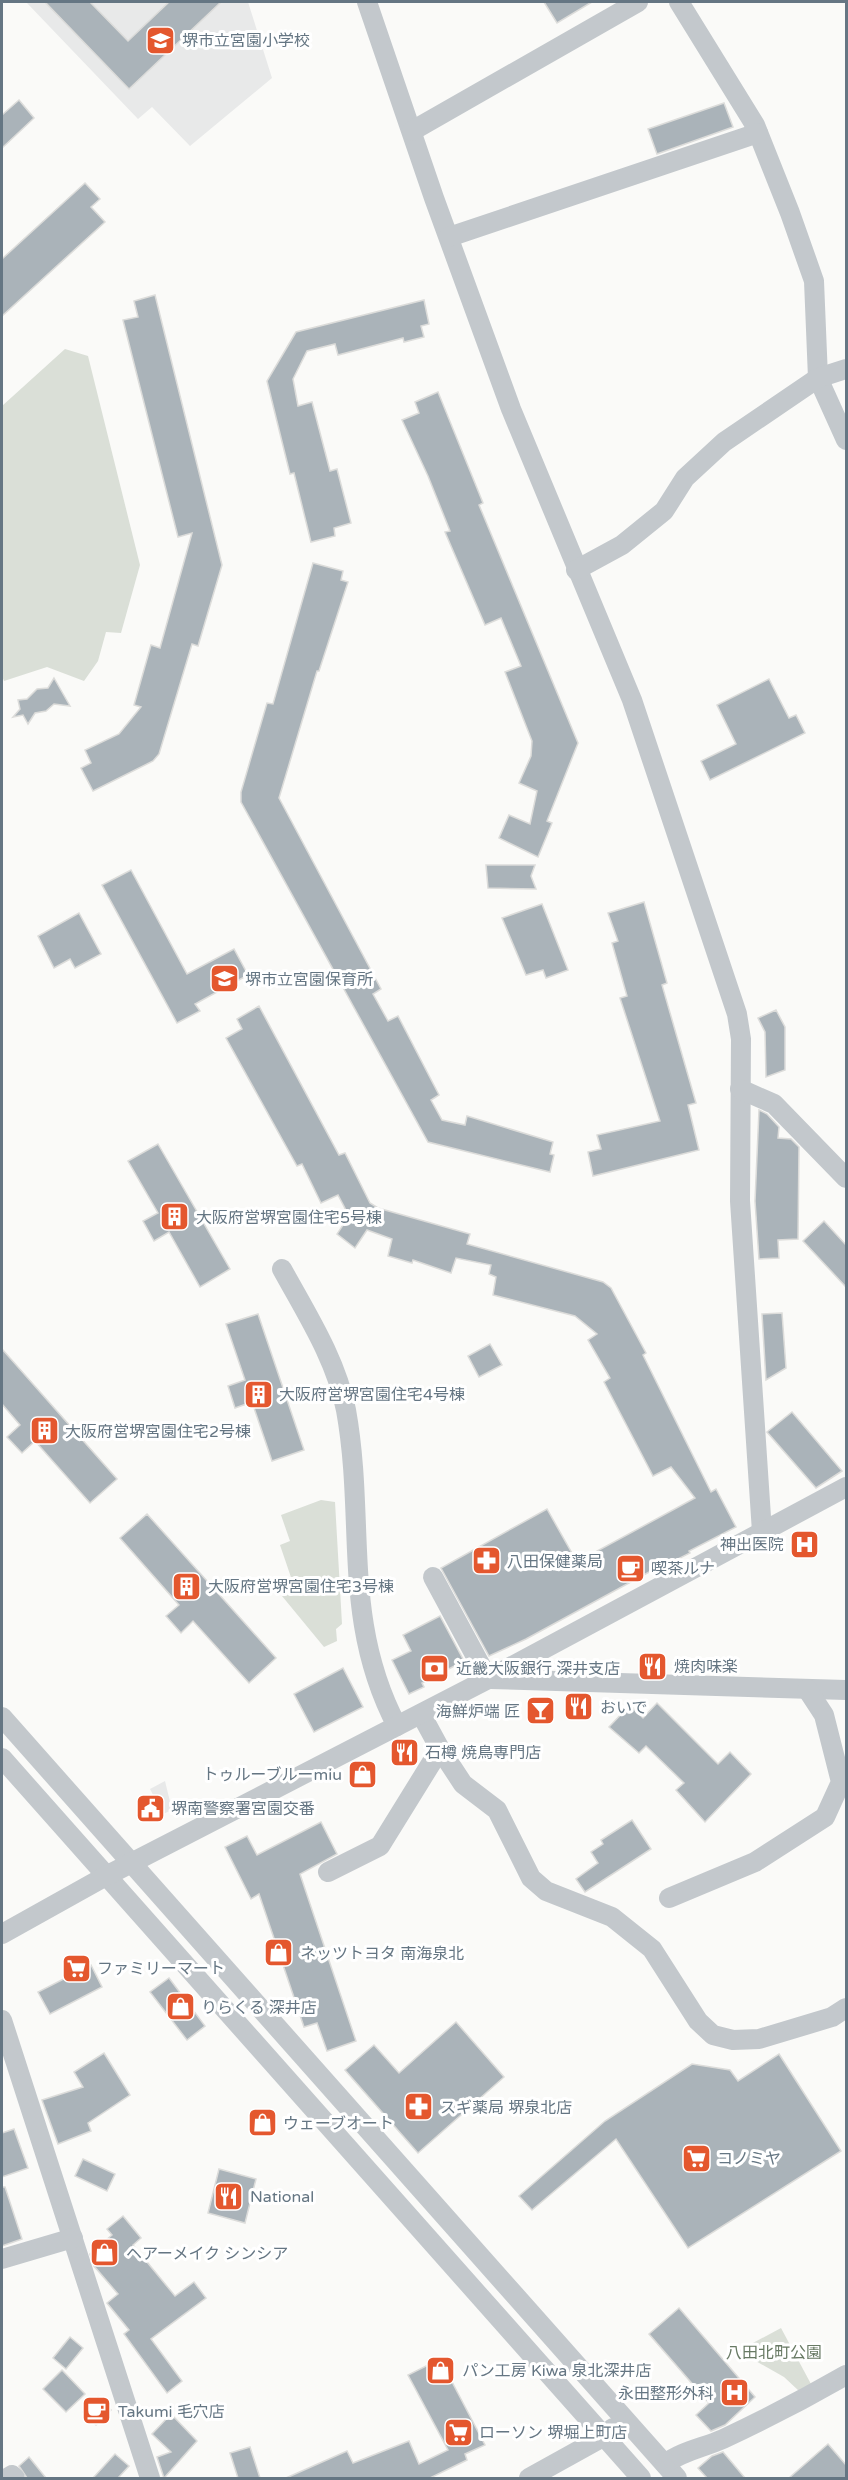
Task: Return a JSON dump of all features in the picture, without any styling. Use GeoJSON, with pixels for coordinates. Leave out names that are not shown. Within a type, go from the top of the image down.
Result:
{"type":"FeatureCollection","features":[{"type":"Feature","properties":{"kind":"street"},"geometry":{"type":"LineString","coordinates":[[368,2],[511,410],[632,700],[737,1014],[741,1039],[740,1201],[762,1532]]}},
{"type":"Feature","properties":{"kind":"street"},"geometry":{"type":"LineString","coordinates":[[412,131],[638,2]]}},
{"type":"Feature","properties":{"kind":"street"},"geometry":{"type":"LineString","coordinates":[[679,2],[709,46],[758,133],[814,281],[818,378],[846,440]]}},
{"type":"Feature","properties":{"kind":"street"},"geometry":{"type":"LineString","coordinates":[[449,237],[758,133]]}},
{"type":"Feature","properties":{"kind":"street"},"geometry":{"type":"LineString","coordinates":[[576,570],[631,538],[664,511],[685,478],[724,442],[818,378],[846,369]]}},
{"type":"Feature","properties":{"kind":"street"},"geometry":{"type":"LineString","coordinates":[[740,1089],[774,1104],[846,1178]]}},
{"type":"Feature","properties":{"kind":"street"},"geometry":{"type":"LineString","coordinates":[[282,1269],[327,1352],[345,1407],[352,1451],[357,1588],[363,1629],[387,1708],[398,1726]]}},
{"type":"Feature","properties":{"kind":"street"},"geometry":{"type":"LineString","coordinates":[[2,1934],[106,1876],[488,1679],[846,1487]]}},
{"type":"Feature","properties":{"kind":"street"},"geometry":{"type":"LineString","coordinates":[[433,1577],[488,1679]]}},
{"type":"Feature","properties":{"kind":"street"},"geometry":{"type":"LineString","coordinates":[[488,1679],[846,1690]]}},
{"type":"Feature","properties":{"kind":"street"},"geometry":{"type":"LineString","coordinates":[[669,1898],[755,1862],[825,1817],[844,1784],[824,1715],[807,1689]]}},
{"type":"Feature","properties":{"kind":"street"},"geometry":{"type":"LineString","coordinates":[[421,1714],[463,1784],[497,1810],[531,1878],[546,1891],[612,1917],[652,1949],[698,2021],[713,2035],[733,2040],[759,2039],[832,2017],[846,2008]]}},
{"type":"Feature","properties":{"kind":"street"},"geometry":{"type":"LineString","coordinates":[[2,1718],[671,2471],[677,2455],[714,2443],[788,2409],[846,2375]]}},
{"type":"Feature","properties":{"kind":"street"},"geometry":{"type":"LineString","coordinates":[[328,1872],[380,1846],[440,1749]]}},
{"type":"Feature","properties":{"kind":"street"},"geometry":{"type":"LineString","coordinates":[[2,1758],[641,2478]]}},
{"type":"Feature","properties":{"kind":"street"},"geometry":{"type":"LineString","coordinates":[[2,2020],[150,2478]]}},
{"type":"Feature","properties":{"kind":"street"},"geometry":{"type":"LineString","coordinates":[[2,2259],[73,2238]]}},
{"type":"Feature","properties":{"kind":"street"},"geometry":{"type":"LineString","coordinates":[[529,2478],[603,2437],[625,2419]]}},
{"type":"Feature","properties":{"kind":"street"},"geometry":{"type":"LineString","coordinates":[[8,2478],[12,2475],[15,2478]]}},
{"type":"Feature","properties":{"kind":"shaded area","name":"堺市立宮園小学校"},"geometry":{"type":"Polygon","coordinates":[[[26,2],[248,2],[272,78],[190,146],[152,107],[138,119],[26,2]]]}},
{"type":"Feature","properties":{"kind":"shaded area"},"geometry":{"type":"Polygon","coordinates":[[[165,1781],[172,1810],[163,1814],[150,1789],[165,1781]]]}},
{"type":"Feature","properties":{"kind":"green space"},"geometry":{"type":"Polygon","coordinates":[[[65,349],[88,356],[140,565],[121,633],[106,632],[98,661],[84,681],[47,667],[4,681],[2,676],[2,406],[65,349]]]}},
{"type":"Feature","properties":{"kind":"green space"},"geometry":{"type":"Polygon","coordinates":[[[321,1500],[335,1502],[342,1624],[336,1629],[337,1641],[324,1647],[282,1596],[296,1592],[280,1545],[290,1541],[281,1515],[321,1500]]]}},
{"type":"Feature","properties":{"kind":"green space","name":"八田北町公園"},"geometry":{"type":"Polygon","coordinates":[[[781,2328],[811,2384],[799,2391],[784,2377],[738,2351],[781,2328]]]}},
{"type":"Feature","properties":{"kind":"building"},"geometry":{"type":"Polygon","coordinates":[[[45,2],[90,2],[128,41],[169,2],[221,2],[129,89],[45,2]]]}},
{"type":"Feature","properties":{"kind":"building"},"geometry":{"type":"Polygon","coordinates":[[[544,2],[592,2],[557,23],[544,2]]]}},
{"type":"Feature","properties":{"kind":"building"},"geometry":{"type":"Polygon","coordinates":[[[19,100],[34,118],[2,148],[2,115],[19,100]]]}},
{"type":"Feature","properties":{"kind":"building"},"geometry":{"type":"Polygon","coordinates":[[[724,103],[733,127],[657,154],[648,129],[724,103]]]}},
{"type":"Feature","properties":{"kind":"building"},"geometry":{"type":"Polygon","coordinates":[[[85,183],[100,199],[91,207],[105,222],[2,316],[2,259],[85,183]]]}},
{"type":"Feature","properties":{"kind":"building"},"geometry":{"type":"Polygon","coordinates":[[[155,295],[222,565],[198,646],[192,644],[159,754],[153,761],[93,791],[81,768],[91,763],[85,750],[119,734],[141,707],[134,705],[151,645],[160,648],[192,533],[178,537],[123,320],[138,317],[134,301],[155,295]]]}},
{"type":"Feature","properties":{"kind":"building"},"geometry":{"type":"Polygon","coordinates":[[[424,300],[429,324],[421,326],[424,337],[404,342],[403,338],[338,355],[335,344],[307,351],[293,379],[298,406],[312,402],[330,471],[337,469],[351,523],[334,528],[335,536],[311,542],[294,473],[290,474],[267,381],[296,332],[424,300]]]}},
{"type":"Feature","properties":{"kind":"building"},"geometry":{"type":"Polygon","coordinates":[[[438,392],[483,503],[479,505],[578,743],[547,821],[552,823],[538,857],[499,838],[509,815],[530,824],[537,791],[519,783],[531,756],[532,741],[505,672],[521,666],[501,618],[485,625],[445,532],[450,531],[428,476],[402,420],[419,413],[415,402],[438,392]]]}},
{"type":"Feature","properties":{"kind":"building"},"geometry":{"type":"Polygon","coordinates":[[[313,563],[343,571],[341,580],[348,582],[319,671],[317,671],[279,798],[381,989],[373,994],[388,1021],[398,1016],[439,1095],[431,1100],[442,1120],[465,1125],[467,1116],[553,1142],[550,1154],[554,1155],[550,1172],[428,1142],[241,802],[241,792],[267,703],[273,704],[313,563]]]}},
{"type":"Feature","properties":{"kind":"building"},"geometry":{"type":"Polygon","coordinates":[[[54,678],[70,706],[54,704],[46,711],[35,713],[28,724],[23,715],[13,717],[20,709],[18,700],[27,699],[37,689],[48,688],[54,678]]]}},
{"type":"Feature","properties":{"kind":"building"},"geometry":{"type":"Polygon","coordinates":[[[769,679],[789,718],[796,715],[805,733],[710,780],[701,761],[736,744],[717,705],[769,679]]]}},
{"type":"Feature","properties":{"kind":"building"},"geometry":{"type":"Polygon","coordinates":[[[486,865],[535,865],[531,876],[536,889],[488,888],[486,865]]]}},
{"type":"Feature","properties":{"kind":"building"},"geometry":{"type":"Polygon","coordinates":[[[131,870],[187,974],[234,949],[248,975],[195,1004],[200,1011],[177,1023],[102,885],[131,870]]]}},
{"type":"Feature","properties":{"kind":"building"},"geometry":{"type":"Polygon","coordinates":[[[644,902],[667,983],[662,985],[696,1103],[688,1105],[699,1150],[593,1176],[588,1152],[601,1149],[597,1135],[660,1121],[620,998],[627,996],[612,943],[618,941],[608,913],[644,902]]]}},
{"type":"Feature","properties":{"kind":"building"},"geometry":{"type":"Polygon","coordinates":[[[542,904],[568,970],[546,978],[543,970],[526,975],[502,918],[542,904]]]}},
{"type":"Feature","properties":{"kind":"building"},"geometry":{"type":"Polygon","coordinates":[[[79,913],[101,954],[75,968],[70,959],[54,968],[38,936],[79,913]]]}},
{"type":"Feature","properties":{"kind":"building"},"geometry":{"type":"Polygon","coordinates":[[[259,1006],[339,1155],[345,1153],[370,1203],[378,1208],[470,1234],[467,1244],[603,1282],[611,1288],[646,1353],[643,1355],[711,1492],[716,1489],[736,1527],[526,1639],[489,1656],[441,1568],[547,1509],[577,1562],[695,1498],[671,1467],[653,1476],[604,1382],[610,1378],[588,1340],[597,1334],[575,1316],[493,1295],[496,1277],[489,1274],[491,1265],[456,1258],[451,1273],[413,1260],[412,1263],[388,1256],[392,1239],[367,1230],[355,1248],[337,1234],[349,1216],[338,1195],[321,1203],[302,1164],[297,1166],[226,1038],[242,1029],[237,1019],[259,1006]]]}},
{"type":"Feature","properties":{"kind":"building"},"geometry":{"type":"Polygon","coordinates":[[[776,1010],[785,1027],[785,1070],[766,1077],[765,1032],[758,1018],[776,1010]]]}},
{"type":"Feature","properties":{"kind":"building"},"geometry":{"type":"Polygon","coordinates":[[[759,1110],[767,1114],[779,1127],[778,1138],[791,1139],[799,1147],[798,1239],[778,1240],[779,1258],[759,1259],[755,1201],[759,1110]]]}},
{"type":"Feature","properties":{"kind":"building","name":"大阪府営堺宮園住宅5号棟"},"geometry":{"type":"Polygon","coordinates":[[[158,1144],[230,1269],[200,1287],[169,1232],[154,1241],[143,1221],[158,1213],[128,1161],[158,1144]]]}},
{"type":"Feature","properties":{"kind":"building"},"geometry":{"type":"Polygon","coordinates":[[[824,1221],[846,1245],[846,1287],[803,1241],[824,1221]]]}},
{"type":"Feature","properties":{"kind":"building"},"geometry":{"type":"Polygon","coordinates":[[[782,1313],[786,1368],[766,1380],[762,1314],[782,1313]]]}},
{"type":"Feature","properties":{"kind":"building","name":"大阪府営堺宮園住宅4号棟"},"geometry":{"type":"Polygon","coordinates":[[[258,1314],[304,1450],[272,1461],[252,1402],[235,1408],[228,1386],[245,1380],[226,1324],[258,1314]]]}},
{"type":"Feature","properties":{"kind":"building"},"geometry":{"type":"Polygon","coordinates":[[[490,1344],[502,1365],[479,1377],[468,1356],[490,1344]]]}},
{"type":"Feature","properties":{"kind":"building","name":"大阪府営堺宮園住宅2号棟"},"geometry":{"type":"Polygon","coordinates":[[[2,1349],[117,1479],[90,1503],[35,1441],[22,1453],[7,1437],[20,1425],[2,1404],[2,1349]]]}},
{"type":"Feature","properties":{"kind":"building"},"geometry":{"type":"Polygon","coordinates":[[[792,1412],[842,1471],[816,1488],[767,1432],[792,1412]]]}},
{"type":"Feature","properties":{"kind":"building","name":"大阪府営堺宮園住宅3号棟"},"geometry":{"type":"Polygon","coordinates":[[[147,1514],[276,1658],[249,1683],[193,1621],[181,1633],[166,1616],[179,1605],[120,1538],[147,1514]]]}},
{"type":"Feature","properties":{"kind":"building"},"geometry":{"type":"Polygon","coordinates":[[[440,1616],[464,1661],[422,1683],[424,1687],[409,1694],[392,1660],[411,1651],[403,1635],[440,1616]]]}},
{"type":"Feature","properties":{"kind":"building"},"geometry":{"type":"Polygon","coordinates":[[[343,1668],[363,1707],[314,1732],[294,1694],[343,1668]]]}},
{"type":"Feature","properties":{"kind":"building"},"geometry":{"type":"Polygon","coordinates":[[[657,1703],[718,1764],[730,1752],[751,1774],[705,1822],[676,1790],[684,1783],[646,1746],[639,1753],[609,1727],[630,1705],[643,1718],[657,1703]]]}},
{"type":"Feature","properties":{"kind":"building"},"geometry":{"type":"Polygon","coordinates":[[[632,1820],[651,1849],[585,1892],[576,1879],[598,1863],[591,1852],[603,1844],[601,1840],[632,1820]]]}},
{"type":"Feature","properties":{"kind":"building"},"geometry":{"type":"Polygon","coordinates":[[[321,1822],[337,1854],[300,1874],[356,2041],[327,2051],[317,2023],[304,2027],[259,1894],[251,1899],[225,1847],[247,1836],[257,1855],[321,1822]]]}},
{"type":"Feature","properties":{"kind":"building"},"geometry":{"type":"Polygon","coordinates":[[[91,1965],[102,1987],[50,2014],[38,1992],[91,1965]]]}},
{"type":"Feature","properties":{"kind":"building"},"geometry":{"type":"Polygon","coordinates":[[[169,1978],[205,2026],[187,2040],[150,1992],[169,1978]]]}},
{"type":"Feature","properties":{"kind":"building"},"geometry":{"type":"Polygon","coordinates":[[[456,2022],[504,2077],[418,2153],[345,2070],[374,2045],[399,2073],[456,2022]]]}},
{"type":"Feature","properties":{"kind":"building"},"geometry":{"type":"Polygon","coordinates":[[[104,2053],[130,2095],[88,2123],[91,2131],[58,2144],[42,2100],[83,2087],[74,2072],[104,2053]]]}},
{"type":"Feature","properties":{"kind":"building"},"geometry":{"type":"Polygon","coordinates":[[[779,2054],[841,2151],[688,2248],[616,2139],[532,2210],[519,2196],[605,2121],[692,2064],[730,2070],[738,2081],[779,2054]]]}},
{"type":"Feature","properties":{"kind":"building"},"geometry":{"type":"Polygon","coordinates":[[[14,2129],[28,2168],[2,2177],[2,2133],[14,2129]]]}},
{"type":"Feature","properties":{"kind":"building"},"geometry":{"type":"Polygon","coordinates":[[[83,2159],[115,2174],[107,2191],[75,2176],[83,2159]]]}},
{"type":"Feature","properties":{"kind":"building"},"geometry":{"type":"Polygon","coordinates":[[[219,2169],[256,2179],[245,2223],[208,2213],[219,2169]]]}},
{"type":"Feature","properties":{"kind":"building"},"geometry":{"type":"Polygon","coordinates":[[[2,2187],[5,2187],[22,2239],[2,2246],[2,2187]]]}},
{"type":"Feature","properties":{"kind":"building"},"geometry":{"type":"Polygon","coordinates":[[[123,2216],[141,2238],[133,2245],[175,2296],[194,2282],[206,2298],[151,2339],[182,2381],[167,2393],[124,2334],[129,2330],[107,2303],[118,2294],[94,2266],[90,2254],[112,2235],[107,2229],[123,2216]]]}},
{"type":"Feature","properties":{"kind":"building"},"geometry":{"type":"Polygon","coordinates":[[[679,2308],[755,2397],[725,2425],[711,2431],[696,2415],[709,2403],[649,2334],[679,2308]]]}},
{"type":"Feature","properties":{"kind":"building"},"geometry":{"type":"Polygon","coordinates":[[[70,2337],[83,2348],[66,2369],[53,2358],[70,2337]]]}},
{"type":"Feature","properties":{"kind":"building"},"geometry":{"type":"Polygon","coordinates":[[[440,2359],[485,2445],[465,2454],[467,2460],[430,2478],[286,2478],[347,2451],[353,2463],[409,2441],[419,2464],[448,2450],[408,2375],[440,2359]]]}},
{"type":"Feature","properties":{"kind":"building"},"geometry":{"type":"Polygon","coordinates":[[[62,2370],[85,2394],[66,2412],[43,2389],[62,2370]]]}},
{"type":"Feature","properties":{"kind":"building"},"geometry":{"type":"Polygon","coordinates":[[[98,2397],[111,2410],[96,2425],[83,2412],[98,2397]]]}},
{"type":"Feature","properties":{"kind":"building"},"geometry":{"type":"Polygon","coordinates":[[[171,2414],[197,2441],[164,2478],[157,2457],[171,2452],[152,2434],[171,2414]]]}},
{"type":"Feature","properties":{"kind":"building"},"geometry":{"type":"Polygon","coordinates":[[[828,2444],[846,2465],[846,2478],[789,2478],[828,2444]]]}},
{"type":"Feature","properties":{"kind":"building"},"geometry":{"type":"Polygon","coordinates":[[[250,2447],[260,2478],[238,2478],[230,2453],[250,2447]]]}},
{"type":"Feature","properties":{"kind":"building"},"geometry":{"type":"Polygon","coordinates":[[[723,2452],[745,2478],[707,2478],[698,2468],[712,2456],[723,2452]]]}},
{"type":"Feature","properties":{"kind":"building"},"geometry":{"type":"Polygon","coordinates":[[[115,2454],[129,2466],[118,2478],[93,2478],[115,2454]]]}},
{"type":"Feature","properties":{"kind":"building"},"geometry":{"type":"Polygon","coordinates":[[[29,2457],[46,2478],[27,2478],[19,2466],[29,2457]]]}},
{"type":"Feature","properties":{"kind":"place","name":"堺市立宮園小学校"},"geometry":{"type":"Point","coordinates":[161,40]}},
{"type":"Feature","properties":{"kind":"place","name":"堺市立宮園保育所"},"geometry":{"type":"Point","coordinates":[224,979]}},
{"type":"Feature","properties":{"kind":"place","name":"大阪府営堺宮園住宅5号棟"},"geometry":{"type":"Point","coordinates":[175,1217]}},
{"type":"Feature","properties":{"kind":"place","name":"大阪府営堺宮園住宅4号棟"},"geometry":{"type":"Point","coordinates":[258,1394]}},
{"type":"Feature","properties":{"kind":"place","name":"大阪府営堺宮園住宅2号棟"},"geometry":{"type":"Point","coordinates":[44,1431]}},
{"type":"Feature","properties":{"kind":"place","name":"神出医院"},"geometry":{"type":"Point","coordinates":[805,1544]}},
{"type":"Feature","properties":{"kind":"place","name":"八田保健薬局"},"geometry":{"type":"Point","coordinates":[486,1561]}},
{"type":"Feature","properties":{"kind":"place","name":"喫茶ルナ"},"geometry":{"type":"Point","coordinates":[630,1568]}},
{"type":"Feature","properties":{"kind":"place","name":"大阪府営堺宮園住宅3号棟"},"geometry":{"type":"Point","coordinates":[187,1586]}},
{"type":"Feature","properties":{"kind":"place","name":"焼肉味楽"},"geometry":{"type":"Point","coordinates":[653,1666]}},
{"type":"Feature","properties":{"kind":"place","name":"近畿大阪銀行 深井支店"},"geometry":{"type":"Point","coordinates":[435,1668]}},
{"type":"Feature","properties":{"kind":"place","name":"おいで"},"geometry":{"type":"Point","coordinates":[579,1707]}},
{"type":"Feature","properties":{"kind":"place","name":"海鮮炉端 匠"},"geometry":{"type":"Point","coordinates":[541,1711]}},
{"type":"Feature","properties":{"kind":"place","name":"石樽 焼鳥専門店"},"geometry":{"type":"Point","coordinates":[404,1752]}},
{"type":"Feature","properties":{"kind":"place","name":"トゥルーブルーmiu"},"geometry":{"type":"Point","coordinates":[363,1774]}},
{"type":"Feature","properties":{"kind":"place","name":"堺南警察署宮園交番"},"geometry":{"type":"Point","coordinates":[150,1808]}},
{"type":"Feature","properties":{"kind":"place","name":"ネッツトヨタ 南海泉北"},"geometry":{"type":"Point","coordinates":[279,1953]}},
{"type":"Feature","properties":{"kind":"place","name":"ファミリーマート"},"geometry":{"type":"Point","coordinates":[76,1968]}},
{"type":"Feature","properties":{"kind":"place","name":"りらくる 深井店"},"geometry":{"type":"Point","coordinates":[180,2007]}},
{"type":"Feature","properties":{"kind":"place","name":"スギ薬局 堺泉北店"},"geometry":{"type":"Point","coordinates":[419,2107]}},
{"type":"Feature","properties":{"kind":"place","name":"ウェーブオート"},"geometry":{"type":"Point","coordinates":[262,2123]}},
{"type":"Feature","properties":{"kind":"place","name":"コノミヤ"},"geometry":{"type":"Point","coordinates":[696,2158]}},
{"type":"Feature","properties":{"kind":"place","name":"National"},"geometry":{"type":"Point","coordinates":[229,2196]}},
{"type":"Feature","properties":{"kind":"place","name":"ヘアーメイク シンシア"},"geometry":{"type":"Point","coordinates":[105,2253]}},
{"type":"Feature","properties":{"kind":"place","name":"パン工房 Kiwa 泉北深井店"},"geometry":{"type":"Point","coordinates":[441,2370]}},
{"type":"Feature","properties":{"kind":"place","name":"永田整形外科"},"geometry":{"type":"Point","coordinates":[735,2393]}},
{"type":"Feature","properties":{"kind":"place","name":"Takumi 毛穴店"},"geometry":{"type":"Point","coordinates":[97,2411]}},
{"type":"Feature","properties":{"kind":"place","name":"ローソン 堺堀上町店"},"geometry":{"type":"Point","coordinates":[458,2432]}}]}
